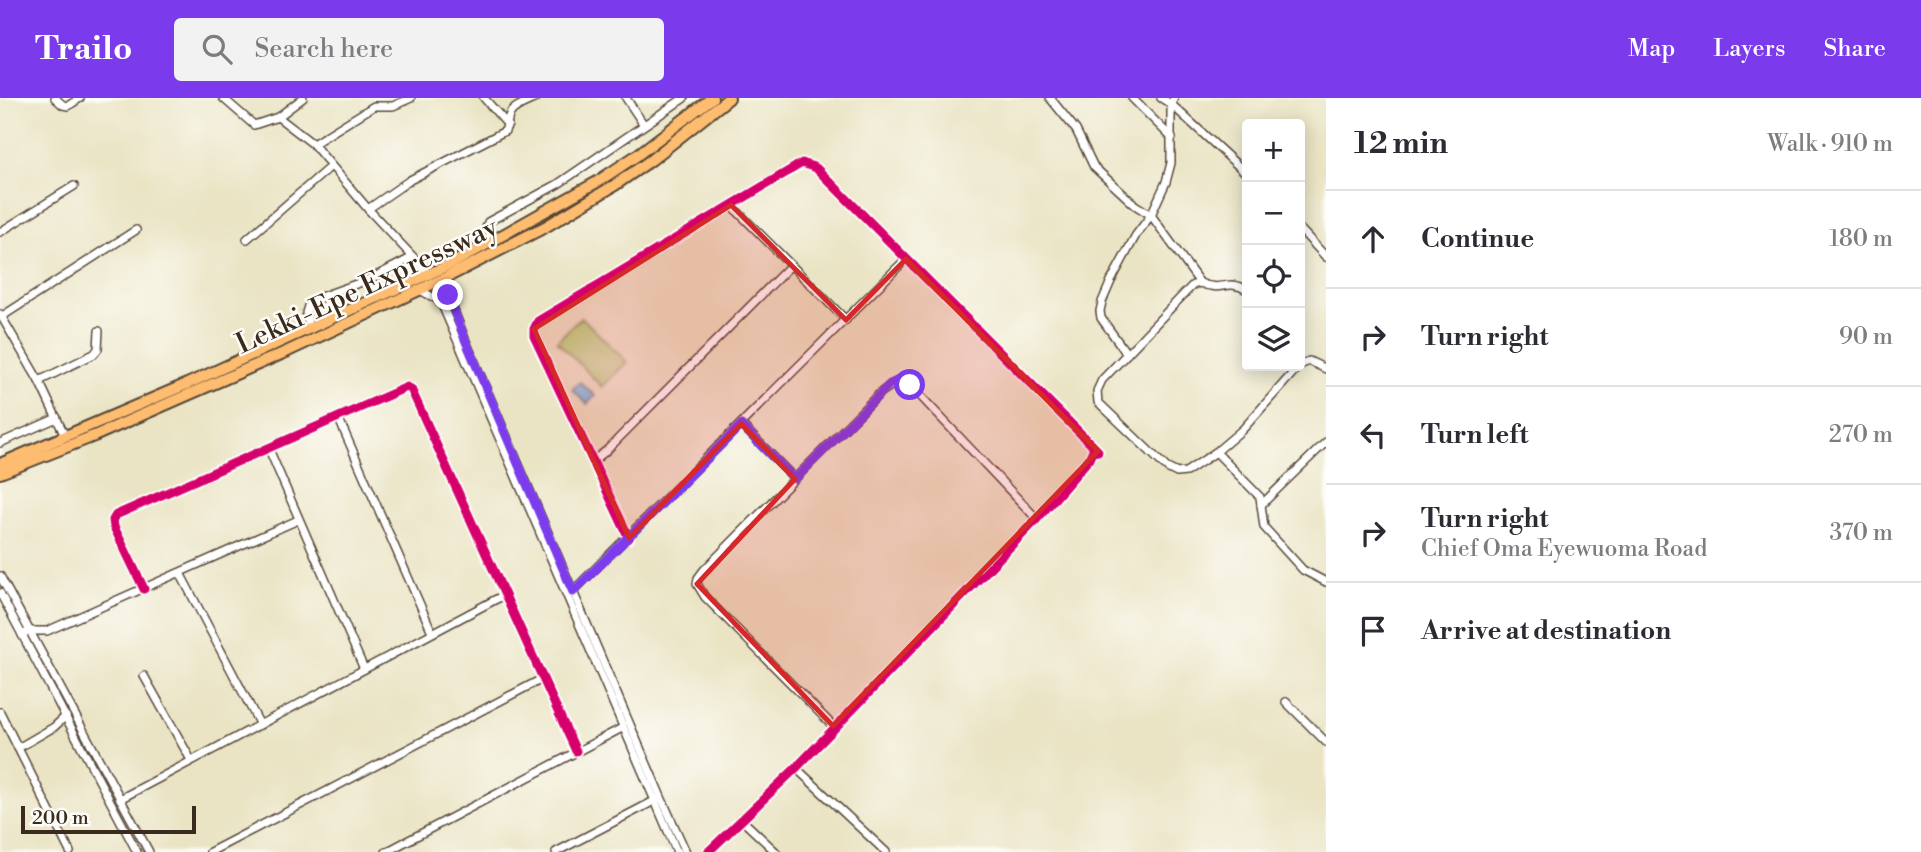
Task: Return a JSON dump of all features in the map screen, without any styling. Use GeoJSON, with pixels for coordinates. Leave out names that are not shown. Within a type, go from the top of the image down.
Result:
{"type":"FeatureCollection","features":[{"type":"Feature","properties":{"kind":"highway","name":"Lekki-Epe Expressway"},"geometry":{"type":"LineString","coordinates":[[0,464],[205,381],[447,277],[545,227],[615,185],[729,98]]}},
{"type":"Feature","properties":{"kind":"highway","name":"Lekki-Epe Expressway"},"geometry":{"type":"LineString","coordinates":[[0,473],[94,436],[309,329],[430,275],[494,242],[636,156],[705,100]]}},
{"type":"Feature","properties":{"kind":"street"},"geometry":{"type":"LineString","coordinates":[[55,98],[68,106],[80,98]]}},
{"type":"Feature","properties":{"kind":"street"},"geometry":{"type":"LineString","coordinates":[[223,98],[254,125],[278,117],[303,98]]}},
{"type":"Feature","properties":{"kind":"street"},"geometry":{"type":"LineString","coordinates":[[313,144],[374,106],[393,106],[411,98]]}},
{"type":"Feature","properties":{"kind":"street"},"geometry":{"type":"LineString","coordinates":[[484,98],[508,126]]}},
{"type":"Feature","properties":{"kind":"street"},"geometry":{"type":"LineString","coordinates":[[368,209],[419,175],[505,131],[512,110],[536,98]]}},
{"type":"Feature","properties":{"kind":"street"},"geometry":{"type":"LineString","coordinates":[[626,98],[644,125]]}},
{"type":"Feature","properties":{"kind":"street"},"geometry":{"type":"LineString","coordinates":[[494,242],[486,228],[488,222],[558,184],[684,98]]}},
{"type":"Feature","properties":{"kind":"street"},"geometry":{"type":"LineString","coordinates":[[1050,98],[1076,130],[1094,167],[1135,205],[1152,215],[1200,283],[1212,289],[1232,283],[1242,288]]}},
{"type":"Feature","properties":{"kind":"street"},"geometry":{"type":"LineString","coordinates":[[1132,98],[1172,139]]}},
{"type":"Feature","properties":{"kind":"street"},"geometry":{"type":"LineString","coordinates":[[1161,98],[1173,101],[1242,169]]}},
{"type":"Feature","properties":{"kind":"street"},"geometry":{"type":"LineString","coordinates":[[1127,354],[1101,317],[1100,311],[1111,281],[1136,235],[1152,215],[1171,163],[1173,101]]}},
{"type":"Feature","properties":{"kind":"street"},"geometry":{"type":"LineString","coordinates":[[278,117],[313,144],[368,209],[430,275]]}},
{"type":"Feature","properties":{"kind":"street"},"geometry":{"type":"LineString","coordinates":[[629,538],[534,335],[534,329],[538,321],[802,163],[809,164],[1098,451],[1092,452],[1089,459],[1037,519],[796,768],[708,852]]}},
{"type":"Feature","properties":{"kind":"street"},"geometry":{"type":"LineString","coordinates":[[247,239],[331,166]]}},
{"type":"Feature","properties":{"kind":"street"},"geometry":{"type":"LineString","coordinates":[[0,232],[74,187]]}},
{"type":"Feature","properties":{"kind":"street"},"geometry":{"type":"LineString","coordinates":[[731,205],[846,320]]}},
{"type":"Feature","properties":{"kind":"street"},"geometry":{"type":"LineString","coordinates":[[65,436],[39,381],[1,315],[136,230]]}},
{"type":"Feature","properties":{"kind":"street"},"geometry":{"type":"LineString","coordinates":[[1305,234],[1326,257]]}},
{"type":"Feature","properties":{"kind":"street"},"geometry":{"type":"LineString","coordinates":[[309,329],[306,313],[309,306],[323,296],[370,279],[413,257]]}},
{"type":"Feature","properties":{"kind":"street"},"geometry":{"type":"LineString","coordinates":[[570,593],[629,538],[906,260]]}},
{"type":"Feature","properties":{"kind":"street"},"geometry":{"type":"LineString","coordinates":[[592,462],[791,265]]}},
{"type":"Feature","properties":{"kind":"street"},"geometry":{"type":"LineString","coordinates":[[447,277],[448,295],[465,339],[677,852]]}},
{"type":"Feature","properties":{"kind":"street"},"geometry":{"type":"LineString","coordinates":[[370,279],[380,298]]}},
{"type":"Feature","properties":{"kind":"street"},"geometry":{"type":"LineString","coordinates":[[1200,283],[1193,285],[1102,380],[1097,391],[1098,402],[1167,468],[1177,473],[1186,472],[1216,453],[1243,429],[1294,371]]}},
{"type":"Feature","properties":{"kind":"street"},"geometry":{"type":"LineString","coordinates":[[420,290],[438,300],[443,307],[570,593],[622,728],[687,852]]}},
{"type":"Feature","properties":{"kind":"street"},"geometry":{"type":"LineString","coordinates":[[39,381],[97,352],[99,331]]}},
{"type":"Feature","properties":{"kind":"street"},"geometry":{"type":"LineString","coordinates":[[1305,362],[1325,366]]}},
{"type":"Feature","properties":{"kind":"street"},"geometry":{"type":"LineString","coordinates":[[834,726],[705,597],[697,584],[704,570],[880,393],[898,381],[910,385],[1037,519]]}},
{"type":"Feature","properties":{"kind":"street"},"geometry":{"type":"LineString","coordinates":[[144,589],[114,527],[113,520],[116,515],[401,388],[411,389],[576,751]]}},
{"type":"Feature","properties":{"kind":"street"},"geometry":{"type":"LineString","coordinates":[[338,417],[432,632]]}},
{"type":"Feature","properties":{"kind":"street"},"geometry":{"type":"LineString","coordinates":[[0,443],[57,418]]}},
{"type":"Feature","properties":{"kind":"street"},"geometry":{"type":"LineString","coordinates":[[741,425],[795,479]]}},
{"type":"Feature","properties":{"kind":"street"},"geometry":{"type":"LineString","coordinates":[[1261,505],[1326,442]]}},
{"type":"Feature","properties":{"kind":"street"},"geometry":{"type":"LineString","coordinates":[[268,447],[364,669]]}},
{"type":"Feature","properties":{"kind":"street"},"geometry":{"type":"LineString","coordinates":[[1216,453],[1260,497],[1264,527],[1303,570],[1326,582]]}},
{"type":"Feature","properties":{"kind":"street"},"geometry":{"type":"LineString","coordinates":[[26,633],[47,631],[298,520]]}},
{"type":"Feature","properties":{"kind":"street"},"geometry":{"type":"LineString","coordinates":[[180,573],[260,725]]}},
{"type":"Feature","properties":{"kind":"street"},"geometry":{"type":"LineString","coordinates":[[0,576],[34,648],[149,852]]}},
{"type":"Feature","properties":{"kind":"street"},"geometry":{"type":"LineString","coordinates":[[0,593],[26,633]]}},
{"type":"Feature","properties":{"kind":"street"},"geometry":{"type":"LineString","coordinates":[[120,799],[504,595]]}},
{"type":"Feature","properties":{"kind":"street"},"geometry":{"type":"LineString","coordinates":[[34,648],[47,631]]}},
{"type":"Feature","properties":{"kind":"street"},"geometry":{"type":"LineString","coordinates":[[34,648],[73,731],[138,852]]}},
{"type":"Feature","properties":{"kind":"street"},"geometry":{"type":"LineString","coordinates":[[144,676],[191,760]]}},
{"type":"Feature","properties":{"kind":"street"},"geometry":{"type":"LineString","coordinates":[[210,852],[542,679]]}},
{"type":"Feature","properties":{"kind":"street"},"geometry":{"type":"LineString","coordinates":[[1286,702],[1326,742]]}},
{"type":"Feature","properties":{"kind":"street"},"geometry":{"type":"LineString","coordinates":[[0,712],[70,852]]}},
{"type":"Feature","properties":{"kind":"street"},"geometry":{"type":"LineString","coordinates":[[18,748],[54,727],[66,716]]}},
{"type":"Feature","properties":{"kind":"street"},"geometry":{"type":"LineString","coordinates":[[54,727],[73,731]]}},
{"type":"Feature","properties":{"kind":"street"},"geometry":{"type":"LineString","coordinates":[[386,852],[622,728]]}},
{"type":"Feature","properties":{"kind":"street"},"geometry":{"type":"LineString","coordinates":[[796,768],[886,852]]}},
{"type":"Feature","properties":{"kind":"street"},"geometry":{"type":"LineString","coordinates":[[556,852],[657,799]]}},
{"type":"Feature","properties":{"kind":"street"},"geometry":{"type":"LineString","coordinates":[[742,820],[776,852]]}},
{"type":"Feature","properties":{"kind":"highlighted area"},"geometry":{"type":"Polygon","coordinates":[[[731,205],[846,320],[906,259],[1098,451],[833,726],[697,584],[795,479],[741,424],[629,538],[534,329],[731,205]]]}},
{"type":"Feature","properties":{"kind":"green space"},"geometry":{"type":"Polygon","coordinates":[[[581,317],[627,362],[602,387],[557,341],[581,317]]]}},
{"type":"Feature","properties":{"kind":"water"},"geometry":{"type":"Polygon","coordinates":[[[580,382],[595,396],[587,404],[572,389],[580,382]]]}},
{"type":"Feature","properties":{"kind":"cycle path"},"geometry":{"type":"LineString","coordinates":[[629,538],[534,336],[534,329],[538,321],[802,163],[816,168],[1098,451],[1092,452],[1089,459],[1037,519],[796,768],[708,852]]}},
{"type":"Feature","properties":{"kind":"cycle path"},"geometry":{"type":"LineString","coordinates":[[144,589],[114,527],[113,520],[116,515],[407,387],[411,389],[576,751]]}},
{"type":"Feature","properties":{"kind":"route"},"geometry":{"type":"LineString","coordinates":[[448,295],[573,592],[741,425],[795,479],[890,384],[898,381],[910,385]]}}]}
